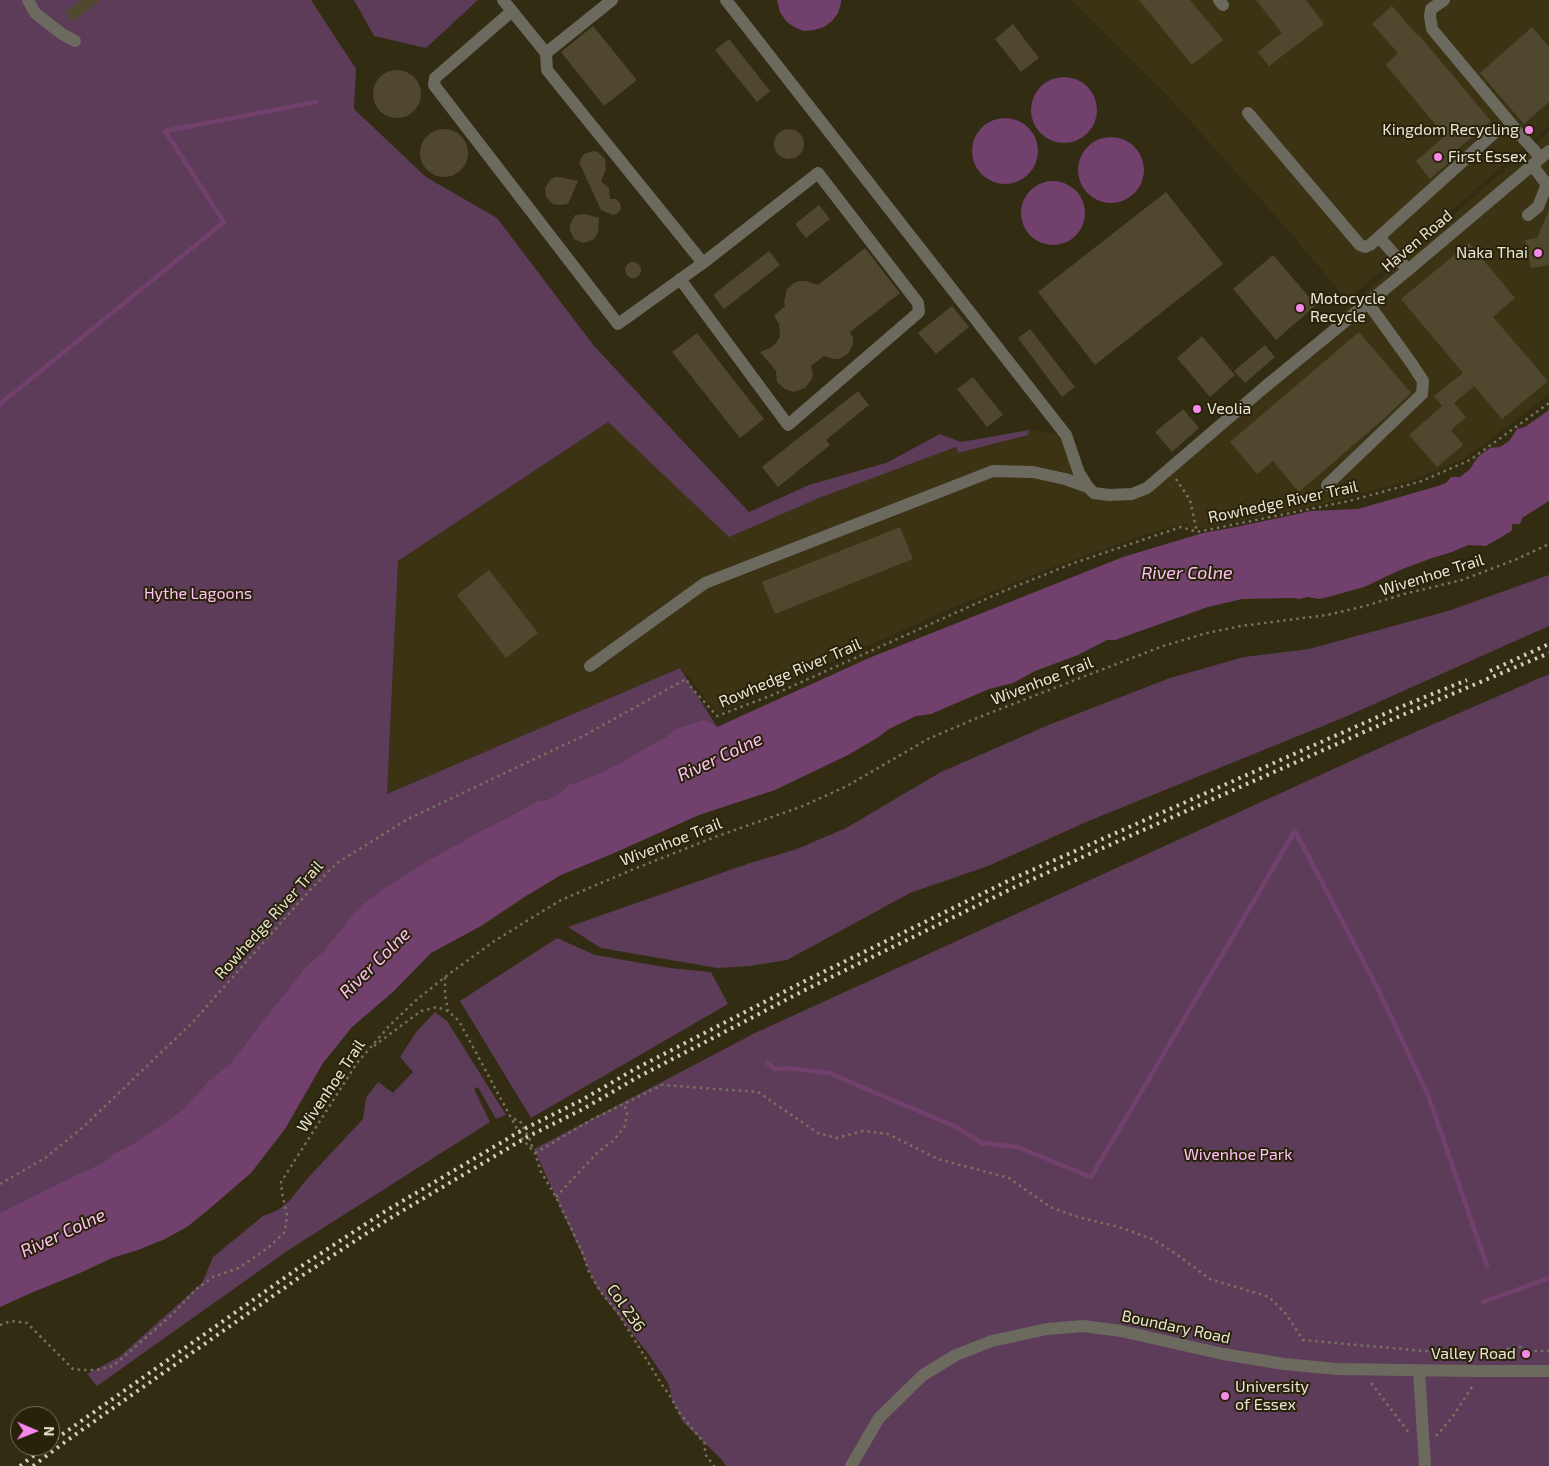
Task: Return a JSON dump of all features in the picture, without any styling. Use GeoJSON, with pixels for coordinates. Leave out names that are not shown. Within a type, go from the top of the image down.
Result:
{"type":"FeatureCollection","features":[{"type":"Feature","properties":{"kind":"street"},"geometry":{"type":"LineString","coordinates":[[28,0],[35,13],[62,34],[75,41]]}},
{"type":"Feature","properties":{"kind":"street"},"geometry":{"type":"LineString","coordinates":[[503,0],[546,53],[547,70],[703,263]]}},
{"type":"Feature","properties":{"kind":"street"},"geometry":{"type":"LineString","coordinates":[[546,53],[612,0]]}},
{"type":"Feature","properties":{"kind":"street"},"geometry":{"type":"LineString","coordinates":[[726,0],[1066,435],[1079,473],[1088,487]]}},
{"type":"Feature","properties":{"kind":"street"},"geometry":{"type":"LineString","coordinates":[[1444,0],[1431,9],[1432,29],[1541,158],[1548,186],[1538,207],[1528,215]]}},
{"type":"Feature","properties":{"kind":"street"},"geometry":{"type":"LineString","coordinates":[[512,10],[435,78],[434,85],[618,324],[680,279],[703,263],[818,173],[918,303],[919,312],[788,425],[680,279]]}},
{"type":"Feature","properties":{"kind":"street"},"geometry":{"type":"LineString","coordinates":[[1248,113],[1360,245],[1365,246],[1370,245],[1380,237],[1494,133]]}},
{"type":"Feature","properties":{"kind":"street","name":"Haven Road"},"geometry":{"type":"LineString","coordinates":[[590,666],[705,583],[993,471],[1033,472],[1065,479],[1088,487],[1094,493],[1108,495],[1132,494],[1147,488],[1266,386],[1541,158]]}},
{"type":"Feature","properties":{"kind":"street"},"geometry":{"type":"LineString","coordinates":[[1380,237],[1408,270]]}},
{"type":"Feature","properties":{"kind":"street"},"geometry":{"type":"LineString","coordinates":[[1327,485],[1422,394],[1423,381],[1368,303]]}},
{"type":"Feature","properties":{"kind":"street","name":"Boundary Road"},"geometry":{"type":"LineString","coordinates":[[851,1466],[879,1418],[923,1375],[956,1354],[983,1345],[1047,1329],[1083,1326],[1121,1331],[1223,1354],[1284,1364],[1337,1369],[1419,1371],[1475,1366],[1549,1371]]}},
{"type":"Feature","properties":{"kind":"street"},"geometry":{"type":"LineString","coordinates":[[1419,1371],[1425,1466]]}},
{"type":"Feature","properties":{"kind":"path","name":"Rowhedge River Trail"},"geometry":{"type":"LineString","coordinates":[[0,1184],[45,1158],[82,1128],[192,1023],[310,890],[337,863],[408,819],[585,735],[686,679],[717,716],[775,694],[1004,591],[1072,564],[1181,527],[1196,532],[1349,501],[1422,481],[1470,460],[1549,403]]}},
{"type":"Feature","properties":{"kind":"path"},"geometry":{"type":"LineString","coordinates":[[1169,470],[1190,500],[1196,532]]}},
{"type":"Feature","properties":{"kind":"path","name":"Wivenhoe Trail"},"geometry":{"type":"LineString","coordinates":[[0,1325],[11,1321],[27,1323],[73,1368],[98,1370],[112,1366],[172,1314],[195,1290],[213,1277],[239,1268],[269,1247],[285,1232],[287,1215],[281,1182],[357,1063],[390,1025],[450,974],[508,933],[561,900],[715,837],[803,806],[846,786],[928,739],[1163,646],[1207,633],[1241,626],[1327,615],[1366,606],[1404,594],[1462,580],[1517,559],[1549,544]]}},
{"type":"Feature","properties":{"kind":"path"},"geometry":{"type":"LineString","coordinates":[[448,1011],[445,978],[450,974]]}},
{"type":"Feature","properties":{"kind":"path"},"geometry":{"type":"LineString","coordinates":[[357,1063],[373,1046],[421,1011],[437,1007],[448,1011],[459,1021],[512,1119],[520,1121],[532,1144],[531,1149],[535,1153],[591,1120],[662,1085],[758,1092],[818,1133],[836,1138],[863,1131],[888,1134],[938,1159],[1009,1178],[1050,1208],[1119,1227],[1152,1239],[1210,1279],[1269,1297],[1286,1314],[1302,1340],[1424,1351],[1464,1351],[1475,1366],[1474,1385],[1434,1440]]}},
{"type":"Feature","properties":{"kind":"path"},"geometry":{"type":"LineString","coordinates":[[556,1197],[598,1152],[614,1140],[625,1126],[628,1113],[624,1104]]}},
{"type":"Feature","properties":{"kind":"path","name":"Col 236"},"geometry":{"type":"LineString","coordinates":[[535,1153],[541,1172],[556,1197],[582,1252],[589,1272],[600,1291],[618,1313],[669,1394],[678,1412],[705,1444],[705,1454],[714,1466]]}},
{"type":"Feature","properties":{"kind":"path"},"geometry":{"type":"LineString","coordinates":[[1483,1359],[1506,1352],[1509,1347],[1524,1347],[1524,1351],[1549,1351]]}},
{"type":"Feature","properties":{"kind":"path"},"geometry":{"type":"LineString","coordinates":[[1361,1369],[1415,1442]]}},
{"type":"Feature","properties":{"kind":"shaded area"},"geometry":{"type":"Polygon","coordinates":[[[1072,0],[1549,0],[1549,126],[1347,300],[1289,231],[1165,93],[1072,0]]]}},
{"type":"Feature","properties":{"kind":"shaded area"},"geometry":{"type":"Polygon","coordinates":[[[1549,131],[1549,393],[1463,460],[1418,478],[1327,503],[1205,528],[1191,529],[1187,523],[1143,535],[1053,567],[954,607],[718,713],[680,668],[387,794],[398,561],[609,421],[729,536],[819,498],[956,447],[958,453],[1028,435],[1029,430],[1066,435],[1088,487],[1109,495],[1147,488],[1549,131]]]}},
{"type":"Feature","properties":{"kind":"green space","name":"Hythe Lagoons"},"geometry":{"type":"Polygon","coordinates":[[[0,0],[311,0],[356,69],[354,109],[426,177],[497,218],[594,346],[749,512],[809,485],[886,463],[940,434],[961,442],[1029,430],[1028,435],[958,453],[956,447],[819,498],[729,537],[608,422],[398,561],[387,794],[680,668],[717,727],[260,1077],[0,1225],[0,0]]]}},
{"type":"Feature","properties":{"kind":"green space"},"geometry":{"type":"Polygon","coordinates":[[[354,0],[478,0],[426,48],[374,36],[354,0]]]}},
{"type":"Feature","properties":{"kind":"green space"},"geometry":{"type":"Polygon","coordinates":[[[1549,575],[1549,626],[1345,717],[1091,820],[988,866],[910,893],[787,960],[750,966],[717,968],[601,948],[568,927],[750,863],[797,849],[846,828],[941,772],[1051,724],[1170,678],[1244,657],[1309,649],[1448,611],[1549,575]]]}},
{"type":"Feature","properties":{"kind":"green space","name":"Wivenhoe Park"},"geometry":{"type":"Polygon","coordinates":[[[1549,674],[1549,1466],[726,1466],[683,1422],[673,1402],[668,1383],[650,1356],[597,1288],[534,1149],[755,1033],[1397,740],[1549,674]]]}},
{"type":"Feature","properties":{"kind":"green space"},"geometry":{"type":"Polygon","coordinates":[[[557,938],[595,955],[670,968],[711,972],[728,1004],[531,1118],[460,1001],[557,938]]]}},
{"type":"Feature","properties":{"kind":"green space"},"geometry":{"type":"Polygon","coordinates":[[[435,1012],[447,1021],[506,1115],[496,1119],[478,1087],[474,1089],[490,1122],[290,1249],[97,1386],[87,1374],[119,1357],[202,1283],[213,1257],[263,1216],[278,1210],[290,1200],[306,1180],[363,1119],[366,1098],[378,1082],[393,1093],[413,1072],[400,1057],[417,1031],[435,1012]]]}},
{"type":"Feature","properties":{"kind":"water"},"geometry":{"type":"Polygon","coordinates":[[[777,0],[841,0],[841,3],[838,13],[832,21],[824,27],[804,31],[786,21],[780,12],[777,0]]]}},
{"type":"Feature","properties":{"kind":"water"},"geometry":{"type":"Polygon","coordinates":[[[1064,77],[1077,80],[1087,87],[1094,97],[1097,110],[1094,123],[1087,133],[1077,140],[1064,143],[1051,140],[1041,133],[1034,123],[1031,110],[1034,97],[1041,87],[1051,80],[1064,77]]]}},
{"type":"Feature","properties":{"kind":"water"},"geometry":{"type":"Polygon","coordinates":[[[999,118],[1011,118],[1023,123],[1033,133],[1038,145],[1036,164],[1023,179],[1011,184],[999,184],[987,179],[977,169],[972,157],[972,145],[977,133],[987,123],[999,118]]]}},
{"type":"Feature","properties":{"kind":"water"},"geometry":{"type":"Polygon","coordinates":[[[1111,137],[1124,139],[1139,152],[1142,157],[1144,170],[1142,183],[1129,198],[1124,201],[1111,203],[1098,201],[1083,188],[1080,183],[1078,170],[1080,157],[1093,142],[1098,139],[1111,137]]]}},
{"type":"Feature","properties":{"kind":"water"},"geometry":{"type":"Polygon","coordinates":[[[1053,181],[1065,183],[1076,190],[1083,201],[1085,213],[1083,225],[1076,236],[1065,243],[1053,245],[1041,243],[1030,236],[1023,225],[1021,213],[1023,201],[1030,190],[1041,183],[1053,181]]]}},
{"type":"Feature","properties":{"kind":"water","name":"River Colne"},"geometry":{"type":"Polygon","coordinates":[[[1549,410],[1549,501],[1522,518],[1520,524],[1512,524],[1510,532],[1486,546],[1468,545],[1400,570],[1364,587],[1328,597],[1319,599],[1308,597],[1300,599],[1242,599],[1208,607],[1115,640],[1107,640],[1078,655],[1035,671],[1013,683],[989,689],[931,714],[916,716],[889,729],[848,755],[775,790],[699,815],[561,875],[481,926],[431,953],[393,992],[352,1027],[323,1063],[285,1129],[251,1173],[187,1227],[165,1239],[112,1258],[0,1307],[0,1213],[103,1163],[183,1110],[209,1081],[230,1064],[304,969],[324,951],[354,913],[384,889],[429,860],[538,801],[548,800],[563,791],[570,783],[571,785],[599,774],[623,762],[665,738],[676,729],[704,720],[717,727],[869,658],[1123,557],[1203,533],[1311,511],[1358,509],[1438,486],[1446,483],[1451,477],[1460,477],[1470,469],[1477,458],[1483,453],[1490,448],[1500,447],[1509,441],[1517,429],[1525,427],[1549,410]]]}},
{"type":"Feature","properties":{"kind":"building"},"geometry":{"type":"Polygon","coordinates":[[[81,0],[101,0],[72,22],[65,12],[81,0]]]}},
{"type":"Feature","properties":{"kind":"building"},"geometry":{"type":"Polygon","coordinates":[[[1139,0],[1190,0],[1223,40],[1192,65],[1139,0]]]}},
{"type":"Feature","properties":{"kind":"building"},"geometry":{"type":"Polygon","coordinates":[[[1256,0],[1306,0],[1324,24],[1269,66],[1258,52],[1282,33],[1256,0]]]}},
{"type":"Feature","properties":{"kind":"building"},"geometry":{"type":"Polygon","coordinates":[[[1392,6],[1491,121],[1458,149],[1461,152],[1430,179],[1416,161],[1445,136],[1386,65],[1398,53],[1372,24],[1392,6]]]}},
{"type":"Feature","properties":{"kind":"building"},"geometry":{"type":"Polygon","coordinates":[[[1013,24],[1039,58],[1021,72],[995,39],[1013,24]]]}},
{"type":"Feature","properties":{"kind":"building"},"geometry":{"type":"Polygon","coordinates":[[[593,26],[637,80],[604,106],[561,52],[593,26]]]}},
{"type":"Feature","properties":{"kind":"building"},"geometry":{"type":"Polygon","coordinates":[[[1532,27],[1549,47],[1549,102],[1524,124],[1480,73],[1532,27]]]}},
{"type":"Feature","properties":{"kind":"building"},"geometry":{"type":"Polygon","coordinates":[[[729,39],[770,91],[757,102],[715,50],[729,39]]]}},
{"type":"Feature","properties":{"kind":"building"},"geometry":{"type":"Polygon","coordinates":[[[397,70],[406,72],[414,77],[419,85],[421,94],[419,103],[414,111],[406,116],[397,118],[388,116],[380,111],[375,103],[373,94],[375,85],[380,77],[388,72],[397,70]]]}},
{"type":"Feature","properties":{"kind":"building"},"geometry":{"type":"Polygon","coordinates":[[[444,129],[453,131],[461,136],[466,144],[468,153],[466,162],[461,170],[453,175],[444,177],[435,175],[427,170],[422,162],[420,153],[422,144],[427,136],[435,131],[444,129]]]}},
{"type":"Feature","properties":{"kind":"building"},"geometry":{"type":"Polygon","coordinates":[[[789,129],[799,134],[804,144],[799,154],[789,159],[779,154],[774,144],[779,134],[789,129]]]}},
{"type":"Feature","properties":{"kind":"building"},"geometry":{"type":"Polygon","coordinates":[[[593,151],[598,152],[605,159],[606,169],[601,181],[609,188],[610,199],[616,199],[620,203],[621,209],[613,215],[601,210],[579,162],[584,154],[593,151]]]}},
{"type":"Feature","properties":{"kind":"building"},"geometry":{"type":"Polygon","coordinates":[[[555,177],[578,181],[568,204],[553,204],[546,197],[545,188],[550,180],[555,177]]]}},
{"type":"Feature","properties":{"kind":"building"},"geometry":{"type":"Polygon","coordinates":[[[1166,192],[1223,264],[1095,365],[1038,292],[1166,192]]]}},
{"type":"Feature","properties":{"kind":"building"},"geometry":{"type":"Polygon","coordinates":[[[819,205],[830,219],[806,238],[795,224],[819,205]]]}},
{"type":"Feature","properties":{"kind":"building","name":"Naka Thai"},"geometry":{"type":"Polygon","coordinates":[[[1549,210],[1549,265],[1531,268],[1525,240],[1537,238],[1549,210]]]}},
{"type":"Feature","properties":{"kind":"building"},"geometry":{"type":"Polygon","coordinates":[[[585,214],[599,218],[596,236],[593,240],[583,243],[574,239],[570,225],[575,215],[585,214]]]}},
{"type":"Feature","properties":{"kind":"building"},"geometry":{"type":"Polygon","coordinates":[[[1469,243],[1515,298],[1493,317],[1548,381],[1502,419],[1474,386],[1454,403],[1466,417],[1451,430],[1463,445],[1437,467],[1409,435],[1442,406],[1434,396],[1463,373],[1401,299],[1469,243]]]}},
{"type":"Feature","properties":{"kind":"building"},"geometry":{"type":"Polygon","coordinates":[[[865,248],[900,293],[850,332],[853,344],[848,354],[839,359],[824,356],[811,366],[812,379],[805,388],[794,392],[785,389],[777,382],[776,371],[760,352],[770,348],[780,336],[779,324],[774,316],[785,306],[784,301],[787,289],[799,281],[818,285],[865,248]]]}},
{"type":"Feature","properties":{"kind":"building"},"geometry":{"type":"Polygon","coordinates":[[[769,251],[780,265],[724,309],[713,295],[769,251]]]}},
{"type":"Feature","properties":{"kind":"building"},"geometry":{"type":"Polygon","coordinates":[[[1273,255],[1316,305],[1276,340],[1233,289],[1273,255]]]}},
{"type":"Feature","properties":{"kind":"building"},"geometry":{"type":"Polygon","coordinates":[[[633,262],[639,264],[641,270],[639,276],[633,278],[627,276],[625,270],[627,264],[633,262]]]}},
{"type":"Feature","properties":{"kind":"building"},"geometry":{"type":"Polygon","coordinates":[[[952,306],[969,327],[936,354],[918,333],[952,306]]]}},
{"type":"Feature","properties":{"kind":"building"},"geometry":{"type":"Polygon","coordinates":[[[1030,329],[1075,387],[1062,397],[1018,338],[1030,329]]]}},
{"type":"Feature","properties":{"kind":"building"},"geometry":{"type":"Polygon","coordinates":[[[1359,332],[1411,393],[1299,492],[1273,461],[1257,474],[1230,442],[1359,332]]]}},
{"type":"Feature","properties":{"kind":"building"},"geometry":{"type":"Polygon","coordinates":[[[697,333],[764,419],[740,438],[672,352],[697,333]]]}},
{"type":"Feature","properties":{"kind":"building"},"geometry":{"type":"Polygon","coordinates":[[[1202,336],[1235,375],[1210,397],[1177,358],[1202,336]]]}},
{"type":"Feature","properties":{"kind":"building"},"geometry":{"type":"Polygon","coordinates":[[[1265,345],[1275,357],[1245,383],[1234,371],[1265,345]]]}},
{"type":"Feature","properties":{"kind":"building"},"geometry":{"type":"Polygon","coordinates":[[[973,377],[1003,415],[987,427],[957,389],[973,377]]]}},
{"type":"Feature","properties":{"kind":"building"},"geometry":{"type":"Polygon","coordinates":[[[858,391],[869,405],[826,440],[830,445],[778,487],[762,467],[858,391]]]}},
{"type":"Feature","properties":{"kind":"building"},"geometry":{"type":"Polygon","coordinates":[[[1183,409],[1199,428],[1172,452],[1155,432],[1183,409]]]}},
{"type":"Feature","properties":{"kind":"building"},"geometry":{"type":"Polygon","coordinates":[[[900,527],[913,559],[775,614],[762,582],[900,527]]]}},
{"type":"Feature","properties":{"kind":"building"},"geometry":{"type":"Polygon","coordinates":[[[489,570],[538,633],[506,658],[457,595],[489,570]]]}},
{"type":"Feature","properties":{"kind":"waterway"},"geometry":{"type":"LineString","coordinates":[[0,404],[224,222],[165,131],[316,102]]}},
{"type":"Feature","properties":{"kind":"waterway"},"geometry":{"type":"LineString","coordinates":[[767,1063],[775,1069],[787,1068],[829,1073],[956,1127],[982,1143],[1017,1147],[1091,1177],[1295,831],[1379,991],[1428,1095],[1487,1266]]}},
{"type":"Feature","properties":{"kind":"waterway"},"geometry":{"type":"LineString","coordinates":[[1483,1302],[1549,1278]]}},
{"type":"Feature","properties":{"kind":"railway"},"geometry":{"type":"LineString","coordinates":[[1490,671],[1549,644]]}},
{"type":"Feature","properties":{"kind":"railway"},"geometry":{"type":"LineString","coordinates":[[33,1466],[300,1277],[387,1220],[527,1137],[583,1109],[638,1077],[803,991],[1015,887],[1400,716],[1549,653]]}},
{"type":"Feature","properties":{"kind":"railway"},"geometry":{"type":"LineString","coordinates":[[60,1436],[297,1269],[384,1212],[524,1129],[580,1101],[635,1069],[801,983],[1012,879],[1398,708],[1467,680]]}},
{"type":"Feature","properties":{"kind":"railway"},"geometry":{"type":"LineString","coordinates":[[20,1466],[33,1456]]}},
{"type":"Feature","properties":{"kind":"place","name":"Kingdom Recycling"},"geometry":{"type":"Point","coordinates":[1529,130]}},
{"type":"Feature","properties":{"kind":"place","name":"First Essex"},"geometry":{"type":"Point","coordinates":[1438,157]}},
{"type":"Feature","properties":{"kind":"place","name":"Naka Thai"},"geometry":{"type":"Point","coordinates":[1538,253]}},
{"type":"Feature","properties":{"kind":"place","name":"Motocycle Recycle"},"geometry":{"type":"Point","coordinates":[1300,308]}},
{"type":"Feature","properties":{"kind":"place","name":"Veolia"},"geometry":{"type":"Point","coordinates":[1197,409]}},
{"type":"Feature","properties":{"kind":"place","name":"Valley Road"},"geometry":{"type":"Point","coordinates":[1526,1354]}},
{"type":"Feature","properties":{"kind":"place","name":"University of Essex"},"geometry":{"type":"Point","coordinates":[1225,1396]}}]}
